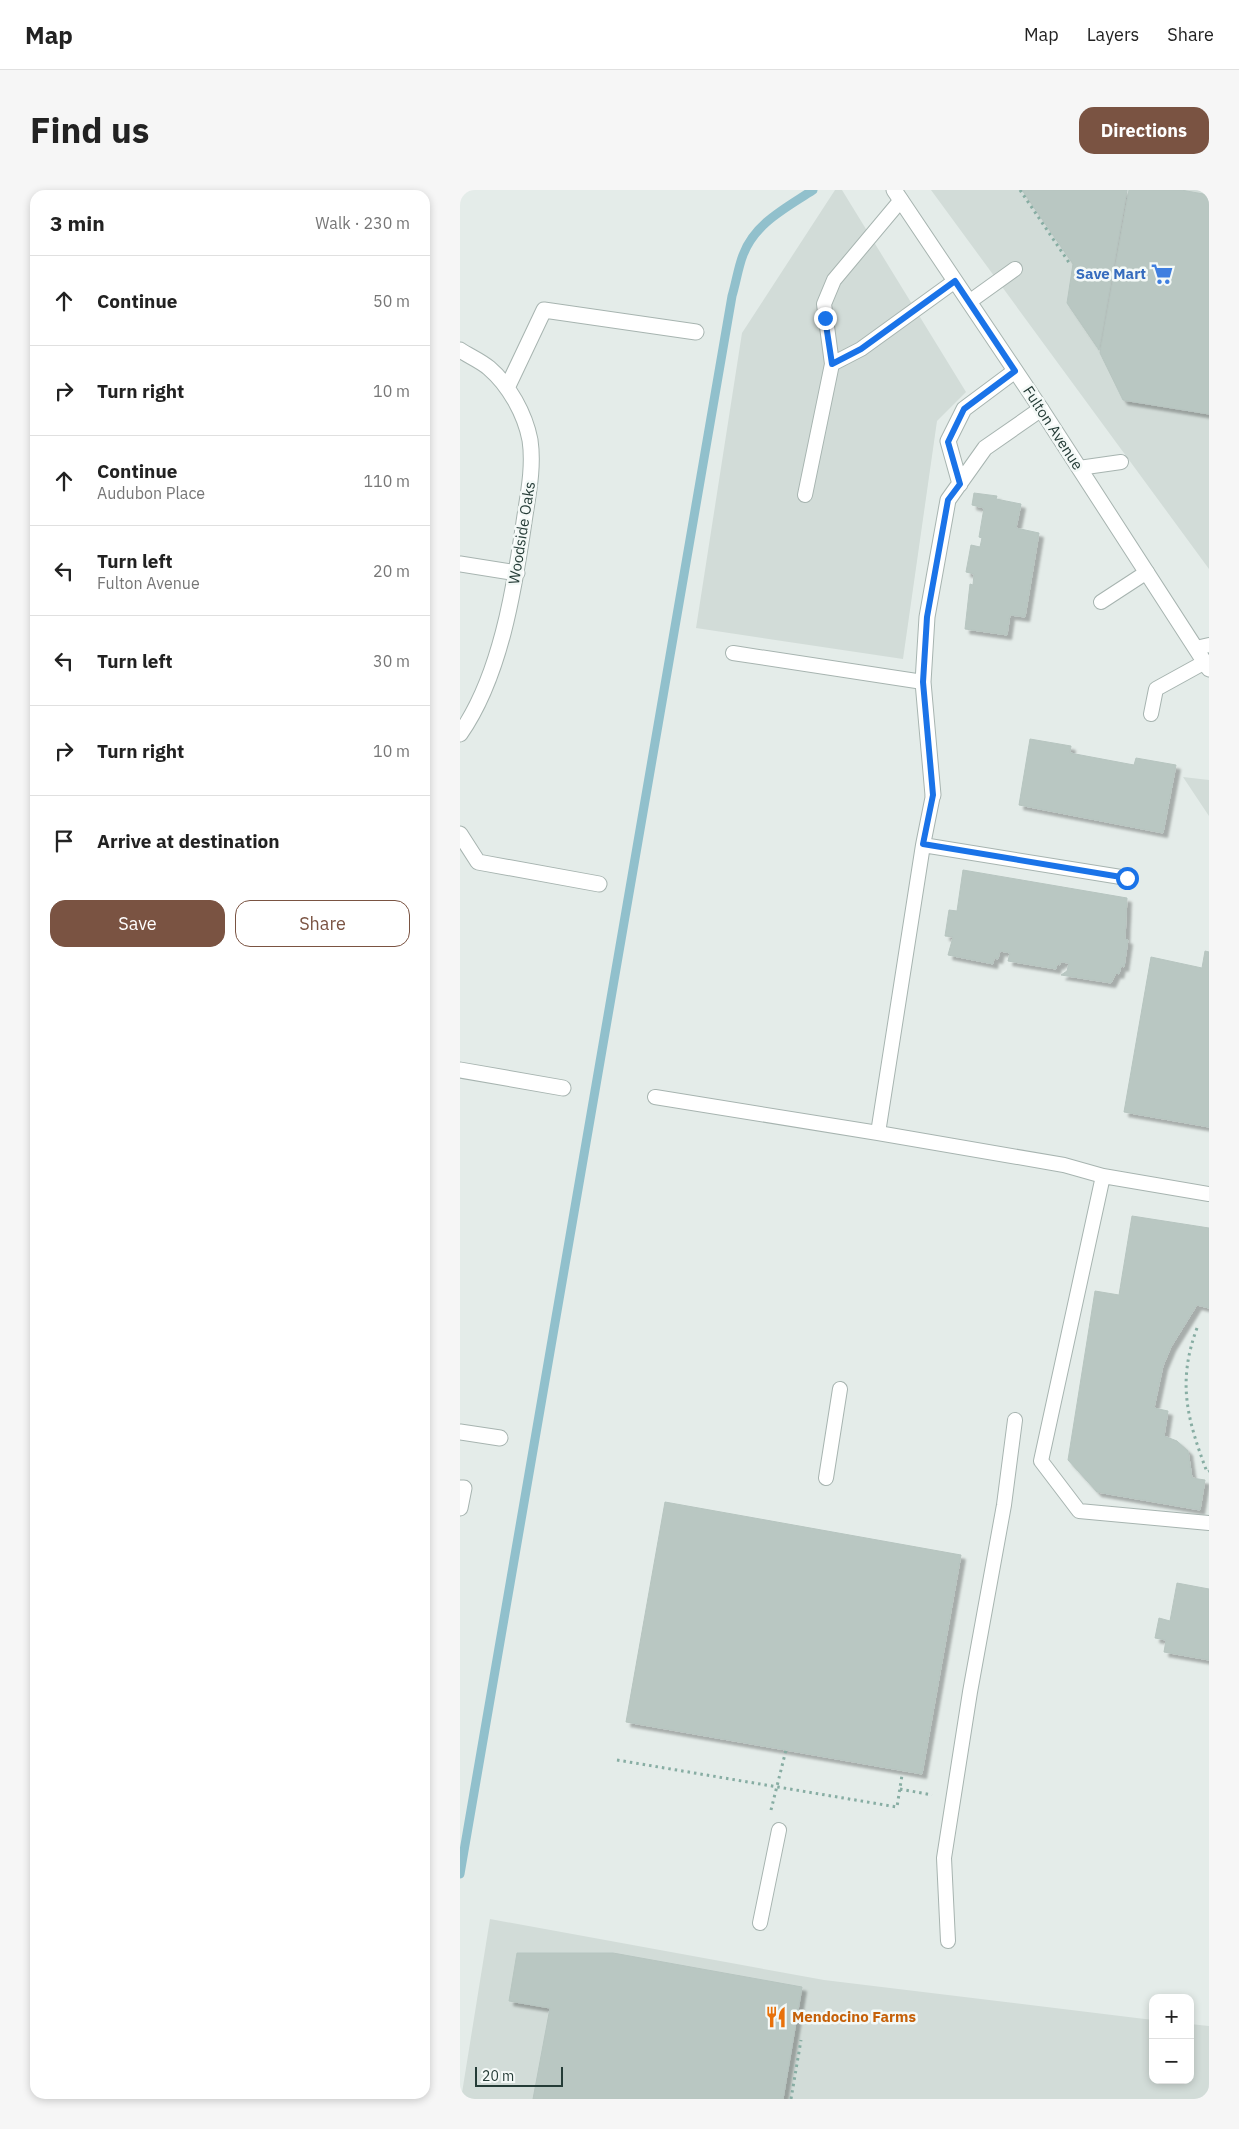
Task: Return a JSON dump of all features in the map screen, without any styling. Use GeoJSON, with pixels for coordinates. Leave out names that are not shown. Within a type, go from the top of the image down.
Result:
{"type":"FeatureCollection","features":[{"type":"Feature","properties":{"kind":"street","name":"Fulton Avenue"},"geometry":{"type":"LineString","coordinates":[[897,195],[1147,572],[1203,647],[1207,666]]}},
{"type":"Feature","properties":{"kind":"street"},"geometry":{"type":"LineString","coordinates":[[507,388],[544,310],[696,332]]}},
{"type":"Feature","properties":{"kind":"street","name":"Woodside Oaks"},"geometry":{"type":"LineString","coordinates":[[460,350],[489,368],[507,388],[521,413],[530,439],[532,470],[517,573],[496,657],[472,718],[460,734]]}},
{"type":"Feature","properties":{"kind":"street"},"geometry":{"type":"LineString","coordinates":[[960,484],[948,442],[964,409],[1015,371]]}},
{"type":"Feature","properties":{"kind":"street"},"geometry":{"type":"LineString","coordinates":[[933,795],[923,682],[927,617],[948,500],[985,448],[1041,410]]}},
{"type":"Feature","properties":{"kind":"street"},"geometry":{"type":"LineString","coordinates":[[460,564],[517,573]]}},
{"type":"Feature","properties":{"kind":"street"},"geometry":{"type":"LineString","coordinates":[[460,834],[478,862],[599,884]]}},
{"type":"Feature","properties":{"kind":"street"},"geometry":{"type":"LineString","coordinates":[[460,1070],[563,1088]]}},
{"type":"Feature","properties":{"kind":"street"},"geometry":{"type":"LineString","coordinates":[[460,1432],[500,1438]]}},
{"type":"Feature","properties":{"kind":"street"},"geometry":{"type":"LineString","coordinates":[[460,1488],[464,1488],[460,1508]]}},
{"type":"Feature","properties":{"kind":"lane"},"geometry":{"type":"LineString","coordinates":[[805,495],[832,364],[824,304],[834,280],[897,195]]}},
{"type":"Feature","properties":{"kind":"lane"},"geometry":{"type":"LineString","coordinates":[[969,302],[1015,269]]}},
{"type":"Feature","properties":{"kind":"lane"},"geometry":{"type":"LineString","coordinates":[[832,364],[861,349],[955,281]]}},
{"type":"Feature","properties":{"kind":"lane"},"geometry":{"type":"LineString","coordinates":[[1079,468],[1121,462]]}},
{"type":"Feature","properties":{"kind":"lane"},"geometry":{"type":"LineString","coordinates":[[1101,602],[1147,572]]}},
{"type":"Feature","properties":{"kind":"lane"},"geometry":{"type":"LineString","coordinates":[[733,653],[923,682]]}},
{"type":"Feature","properties":{"kind":"lane"},"geometry":{"type":"LineString","coordinates":[[1151,714],[1156,689],[1207,666]]}},
{"type":"Feature","properties":{"kind":"lane"},"geometry":{"type":"LineString","coordinates":[[878,1133],[923,844],[933,795]]}},
{"type":"Feature","properties":{"kind":"lane"},"geometry":{"type":"LineString","coordinates":[[923,844],[1127,878]]}},
{"type":"Feature","properties":{"kind":"lane"},"geometry":{"type":"LineString","coordinates":[[655,1097],[1064,1165],[1103,1176],[1209,1194]]}},
{"type":"Feature","properties":{"kind":"lane"},"geometry":{"type":"LineString","coordinates":[[1103,1176],[1042,1461],[1079,1511],[1209,1523]]}},
{"type":"Feature","properties":{"kind":"lane"},"geometry":{"type":"LineString","coordinates":[[826,1478],[840,1389]]}},
{"type":"Feature","properties":{"kind":"lane"},"geometry":{"type":"LineString","coordinates":[[948,1941],[944,1858],[970,1692],[1004,1505],[1015,1420]]}},
{"type":"Feature","properties":{"kind":"lane"},"geometry":{"type":"LineString","coordinates":[[760,1924],[780,1830]]}},
{"type":"Feature","properties":{"kind":"path"},"geometry":{"type":"LineString","coordinates":[[1020,190],[1070,264]]}},
{"type":"Feature","properties":{"kind":"path"},"geometry":{"type":"LineString","coordinates":[[1197,1328],[1190,1346],[1185,1375],[1188,1411],[1197,1445],[1207,1472],[1209,1471]]}},
{"type":"Feature","properties":{"kind":"path"},"geometry":{"type":"LineString","coordinates":[[771,1811],[786,1750]]}},
{"type":"Feature","properties":{"kind":"path"},"geometry":{"type":"LineString","coordinates":[[617,1760],[897,1807],[902,1775]]}},
{"type":"Feature","properties":{"kind":"path"},"geometry":{"type":"LineString","coordinates":[[791,2099],[801,2040]]}},
{"type":"Feature","properties":{"kind":"shaded area"},"geometry":{"type":"Polygon","coordinates":[[[835,190],[842,190],[966,392],[937,421],[903,659],[696,628],[742,333],[835,190]]]}},
{"type":"Feature","properties":{"kind":"shaded area"},"geometry":{"type":"Polygon","coordinates":[[[931,190],[1209,190],[1209,569],[931,190]]]}},
{"type":"Feature","properties":{"kind":"shaded area"},"geometry":{"type":"Polygon","coordinates":[[[1183,777],[1209,780],[1209,816],[1183,777]]]}},
{"type":"Feature","properties":{"kind":"shaded area"},"geometry":{"type":"Polygon","coordinates":[[[490,1919],[824,1980],[1149,2020],[1149,2084],[1194,2084],[1194,2024],[1209,2026],[1209,2099],[461,2099],[490,1919]]]}},
{"type":"Feature","properties":{"kind":"building"},"geometry":{"type":"Polygon","coordinates":[[[1022,190],[1127,190],[1099,350],[1067,303],[1073,264],[1022,190]]]}},
{"type":"Feature","properties":{"kind":"building","name":"Save Mart"},"geometry":{"type":"Polygon","coordinates":[[[1129,190],[1181,190],[1209,195],[1209,414],[1123,400],[1100,353],[1129,190]]]}},
{"type":"Feature","properties":{"kind":"building"},"geometry":{"type":"Polygon","coordinates":[[[974,493],[997,496],[996,499],[1021,504],[1016,528],[1039,533],[1025,617],[1010,615],[1007,635],[965,629],[970,584],[973,585],[974,574],[966,572],[971,545],[980,547],[982,538],[979,537],[984,508],[972,505],[974,493]]]}},
{"type":"Feature","properties":{"kind":"building"},"geometry":{"type":"Polygon","coordinates":[[[1030,739],[1071,746],[1070,753],[1134,765],[1136,758],[1176,765],[1163,833],[1019,805],[1030,739]]]}},
{"type":"Feature","properties":{"kind":"building"},"geometry":{"type":"Polygon","coordinates":[[[963,870],[1127,898],[1125,939],[1128,940],[1124,967],[1121,966],[1119,974],[1116,973],[1111,983],[1061,975],[1067,971],[1069,963],[1060,962],[1060,965],[1057,964],[1056,969],[1008,961],[1010,953],[1000,951],[998,959],[994,958],[993,964],[948,955],[953,937],[945,936],[949,910],[957,911],[963,870]]]}},
{"type":"Feature","properties":{"kind":"building"},"geometry":{"type":"Polygon","coordinates":[[[1205,951],[1209,952],[1209,1127],[1124,1112],[1151,957],[1202,968],[1205,951]]]}},
{"type":"Feature","properties":{"kind":"building"},"geometry":{"type":"Polygon","coordinates":[[[1132,1216],[1209,1228],[1209,1308],[1197,1305],[1171,1347],[1163,1366],[1154,1408],[1168,1411],[1164,1436],[1177,1441],[1188,1451],[1192,1478],[1205,1480],[1200,1510],[1097,1492],[1068,1460],[1095,1291],[1119,1295],[1132,1216]]]}},
{"type":"Feature","properties":{"kind":"building"},"geometry":{"type":"Polygon","coordinates":[[[665,1502],[961,1555],[922,1774],[626,1722],[665,1502]]]}},
{"type":"Feature","properties":{"kind":"building"},"geometry":{"type":"Polygon","coordinates":[[[1177,1583],[1209,1589],[1209,1660],[1164,1652],[1166,1640],[1155,1638],[1159,1618],[1170,1621],[1177,1583]]]}},
{"type":"Feature","properties":{"kind":"building"},"geometry":{"type":"Polygon","coordinates":[[[517,1953],[613,1953],[802,1987],[783,2099],[533,2099],[550,2008],[509,2001],[517,1953]]]}},
{"type":"Feature","properties":{"kind":"waterway"},"geometry":{"type":"LineString","coordinates":[[460,1874],[732,296],[743,255],[755,234],[772,217],[813,190]]}},
{"type":"Feature","properties":{"kind":"place","name":"Save Mart"},"geometry":{"type":"Point","coordinates":[1162,274]}},
{"type":"Feature","properties":{"kind":"place","name":"Mendocino Farms"},"geometry":{"type":"Point","coordinates":[776,2017]}},
{"type":"Feature","properties":{"kind":"route"},"geometry":{"type":"LineString","coordinates":[[825,318],[832,364],[861,349],[955,281],[1015,371],[964,409],[948,442],[960,484],[948,500],[927,617],[923,682],[933,795],[923,844],[1127,878]]}}]}
